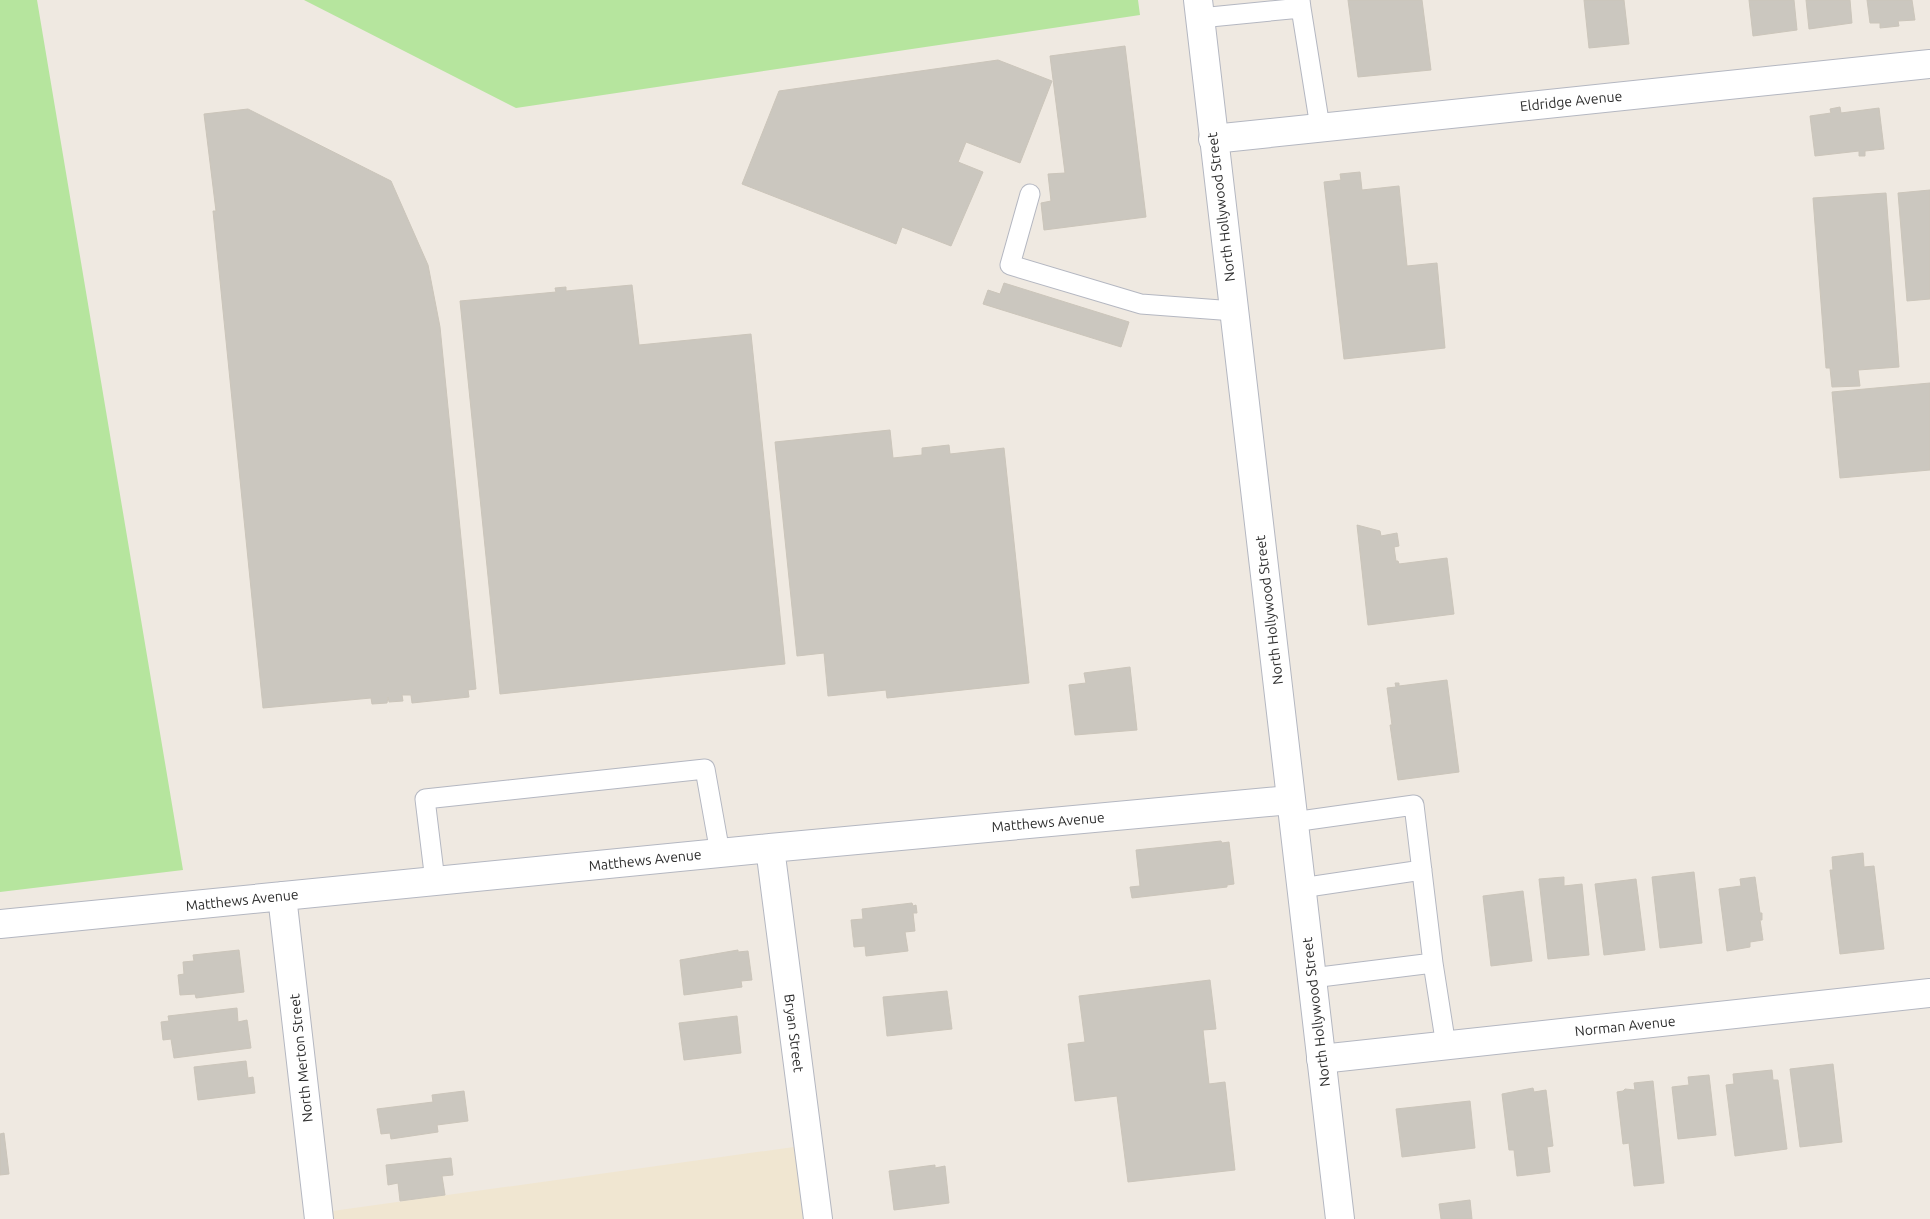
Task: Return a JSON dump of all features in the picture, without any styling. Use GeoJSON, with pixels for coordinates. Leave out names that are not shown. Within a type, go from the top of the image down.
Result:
{"type":"FeatureCollection","features":[{"type":"Feature","properties":{"kind":"street","name":"North Hollywood Street"},"geometry":{"type":"LineString","coordinates":[[1199,9],[1340,1219]]}},
{"type":"Feature","properties":{"kind":"street","name":"Eldridge Avenue"},"geometry":{"type":"LineString","coordinates":[[1213,139],[1930,64]]}},
{"type":"Feature","properties":{"kind":"street","name":"Matthews Avenue"},"geometry":{"type":"LineString","coordinates":[[0,924],[770,848],[1292,811]]}},
{"type":"Feature","properties":{"kind":"street","name":"Bryan Street"},"geometry":{"type":"LineString","coordinates":[[770,848],[818,1219]]}},
{"type":"Feature","properties":{"kind":"street","name":"North Merton Street"},"geometry":{"type":"LineString","coordinates":[[282,896],[319,1219]]}},
{"type":"Feature","properties":{"kind":"street","name":"Norman Avenue"},"geometry":{"type":"LineString","coordinates":[[1321,1059],[1930,993]]}},
{"type":"Feature","properties":{"kind":"lane"},"geometry":{"type":"LineString","coordinates":[[1199,9],[1301,4],[1320,127]]}},
{"type":"Feature","properties":{"kind":"lane"},"geometry":{"type":"LineString","coordinates":[[1030,194],[1010,265],[1141,304],[1234,311]]}},
{"type":"Feature","properties":{"kind":"lane"},"geometry":{"type":"LineString","coordinates":[[435,881],[425,798],[705,769],[720,853]]}},
{"type":"Feature","properties":{"kind":"lane"},"geometry":{"type":"LineString","coordinates":[[1292,811],[1414,805],[1433,963],[1446,1046]]}},
{"type":"Feature","properties":{"kind":"lane"},"geometry":{"type":"LineString","coordinates":[[1301,888],[1422,870]]}},
{"type":"Feature","properties":{"kind":"lane"},"geometry":{"type":"LineString","coordinates":[[1312,978],[1433,963]]}},
{"type":"Feature","properties":{"kind":"shaded area"},"geometry":{"type":"Polygon","coordinates":[[[808,1145],[818,1219],[319,1219],[318,1213],[808,1145]]]}},
{"type":"Feature","properties":{"kind":"green space"},"geometry":{"type":"Polygon","coordinates":[[[0,0],[37,0],[183,870],[0,892],[0,0]]]}},
{"type":"Feature","properties":{"kind":"green space"},"geometry":{"type":"Polygon","coordinates":[[[304,0],[1138,0],[1140,15],[516,108],[304,0]]]}},
{"type":"Feature","properties":{"kind":"building"},"geometry":{"type":"Polygon","coordinates":[[[1348,0],[1422,0],[1431,70],[1358,77],[1348,0]]]}},
{"type":"Feature","properties":{"kind":"building"},"geometry":{"type":"Polygon","coordinates":[[[1584,0],[1624,0],[1629,44],[1589,48],[1584,0]]]}},
{"type":"Feature","properties":{"kind":"building"},"geometry":{"type":"Polygon","coordinates":[[[1749,0],[1794,0],[1797,30],[1753,36],[1749,0]]]}},
{"type":"Feature","properties":{"kind":"building"},"geometry":{"type":"Polygon","coordinates":[[[1806,0],[1850,0],[1852,23],[1809,29],[1806,0]]]}},
{"type":"Feature","properties":{"kind":"building"},"geometry":{"type":"Polygon","coordinates":[[[1867,0],[1912,0],[1915,20],[1898,21],[1899,26],[1880,28],[1880,23],[1870,23],[1867,0]]]}},
{"type":"Feature","properties":{"kind":"building"},"geometry":{"type":"Polygon","coordinates":[[[1125,46],[1146,217],[1044,230],[1041,203],[1051,201],[1048,174],[1065,173],[1050,56],[1125,46]]]}},
{"type":"Feature","properties":{"kind":"building"},"geometry":{"type":"Polygon","coordinates":[[[998,60],[1052,81],[1020,163],[966,142],[958,162],[983,172],[951,246],[902,227],[896,244],[742,184],[779,91],[998,60]]]}},
{"type":"Feature","properties":{"kind":"building"},"geometry":{"type":"Polygon","coordinates":[[[1840,107],[1841,113],[1879,108],[1884,149],[1865,151],[1865,156],[1859,156],[1859,151],[1815,156],[1810,116],[1831,113],[1830,109],[1840,107]]]}},
{"type":"Feature","properties":{"kind":"building"},"geometry":{"type":"Polygon","coordinates":[[[248,109],[391,181],[428,265],[440,327],[476,689],[468,690],[469,697],[412,703],[411,695],[402,695],[403,701],[389,702],[388,697],[387,703],[372,704],[371,698],[263,708],[213,211],[216,211],[204,114],[248,109]]]}},
{"type":"Feature","properties":{"kind":"building"},"geometry":{"type":"Polygon","coordinates":[[[1360,172],[1362,190],[1399,186],[1407,266],[1437,263],[1445,348],[1344,359],[1324,182],[1341,180],[1340,174],[1360,172]]]}},
{"type":"Feature","properties":{"kind":"building"},"geometry":{"type":"Polygon","coordinates":[[[1930,190],[1930,299],[1907,301],[1898,193],[1930,190]]]}},
{"type":"Feature","properties":{"kind":"building"},"geometry":{"type":"Polygon","coordinates":[[[1886,193],[1899,367],[1858,370],[1860,386],[1832,387],[1830,368],[1826,368],[1813,198],[1886,193]]]}},
{"type":"Feature","properties":{"kind":"building"},"geometry":{"type":"Polygon","coordinates":[[[1004,283],[1129,322],[1121,347],[983,304],[988,290],[1000,294],[1004,283]]]}},
{"type":"Feature","properties":{"kind":"building"},"geometry":{"type":"Polygon","coordinates":[[[632,285],[639,345],[751,334],[785,664],[500,694],[460,301],[556,292],[555,288],[566,287],[566,291],[632,285]]]}},
{"type":"Feature","properties":{"kind":"building"},"geometry":{"type":"Polygon","coordinates":[[[1930,383],[1930,470],[1840,478],[1832,392],[1930,383]]]}},
{"type":"Feature","properties":{"kind":"building"},"geometry":{"type":"Polygon","coordinates":[[[890,430],[893,458],[922,455],[922,448],[949,445],[950,454],[1004,448],[1029,683],[887,698],[886,690],[828,696],[824,653],[797,656],[775,442],[890,430]]]}},
{"type":"Feature","properties":{"kind":"building"},"geometry":{"type":"Polygon","coordinates":[[[1357,525],[1380,531],[1381,536],[1397,533],[1399,546],[1394,547],[1396,561],[1399,564],[1447,558],[1454,614],[1368,625],[1357,525]]]}},
{"type":"Feature","properties":{"kind":"building"},"geometry":{"type":"Polygon","coordinates":[[[1130,667],[1137,730],[1075,735],[1069,685],[1086,683],[1084,673],[1130,667]]]}},
{"type":"Feature","properties":{"kind":"building"},"geometry":{"type":"Polygon","coordinates":[[[1447,680],[1459,772],[1398,780],[1387,688],[1396,687],[1395,683],[1399,683],[1399,686],[1447,680]]]}},
{"type":"Feature","properties":{"kind":"building"},"geometry":{"type":"Polygon","coordinates":[[[1221,841],[1222,843],[1229,842],[1234,884],[1227,885],[1227,887],[1132,898],[1130,887],[1140,886],[1136,850],[1221,841]]]}},
{"type":"Feature","properties":{"kind":"building"},"geometry":{"type":"Polygon","coordinates":[[[1863,853],[1864,867],[1874,866],[1884,949],[1840,954],[1830,870],[1833,870],[1832,857],[1863,853]]]}},
{"type":"Feature","properties":{"kind":"building"},"geometry":{"type":"Polygon","coordinates":[[[1694,872],[1702,943],[1660,948],[1652,877],[1694,872]]]}},
{"type":"Feature","properties":{"kind":"building"},"geometry":{"type":"Polygon","coordinates":[[[1564,877],[1564,886],[1582,884],[1589,955],[1548,959],[1539,879],[1564,877]]]}},
{"type":"Feature","properties":{"kind":"building"},"geometry":{"type":"Polygon","coordinates":[[[1755,877],[1760,913],[1762,913],[1762,920],[1760,920],[1763,940],[1750,942],[1750,947],[1727,951],[1719,889],[1741,886],[1740,879],[1755,877]]]}},
{"type":"Feature","properties":{"kind":"building"},"geometry":{"type":"Polygon","coordinates":[[[1636,879],[1645,950],[1604,955],[1595,884],[1636,879]]]}},
{"type":"Feature","properties":{"kind":"building"},"geometry":{"type":"Polygon","coordinates":[[[1523,891],[1532,961],[1491,966],[1483,896],[1523,891]]]}},
{"type":"Feature","properties":{"kind":"building"},"geometry":{"type":"Polygon","coordinates":[[[912,903],[913,906],[916,905],[917,913],[913,913],[915,931],[905,932],[908,951],[866,956],[865,946],[854,947],[851,920],[863,919],[862,909],[912,903]]]}},
{"type":"Feature","properties":{"kind":"building"},"geometry":{"type":"Polygon","coordinates":[[[239,950],[244,992],[196,998],[195,994],[180,995],[178,975],[184,974],[183,962],[194,961],[193,955],[239,950]]]}},
{"type":"Feature","properties":{"kind":"building"},"geometry":{"type":"Polygon","coordinates":[[[738,950],[738,952],[748,951],[752,980],[741,981],[742,987],[684,995],[680,960],[738,950]]]}},
{"type":"Feature","properties":{"kind":"building"},"geometry":{"type":"Polygon","coordinates":[[[1210,980],[1216,1029],[1203,1030],[1209,1084],[1225,1082],[1235,1170],[1128,1182],[1117,1096],[1075,1101],[1068,1044],[1085,1042],[1079,996],[1210,980]]]}},
{"type":"Feature","properties":{"kind":"building"},"geometry":{"type":"Polygon","coordinates":[[[947,991],[952,1029],[887,1036],[883,997],[947,991]]]}},
{"type":"Feature","properties":{"kind":"building"},"geometry":{"type":"Polygon","coordinates":[[[237,1008],[238,1022],[247,1020],[251,1048],[174,1058],[171,1039],[163,1040],[161,1022],[169,1021],[168,1016],[237,1008]]]}},
{"type":"Feature","properties":{"kind":"building"},"geometry":{"type":"Polygon","coordinates":[[[737,1016],[741,1053],[684,1060],[679,1023],[737,1016]]]}},
{"type":"Feature","properties":{"kind":"building"},"geometry":{"type":"Polygon","coordinates":[[[246,1061],[248,1078],[253,1077],[255,1093],[198,1100],[194,1067],[246,1061]]]}},
{"type":"Feature","properties":{"kind":"building"},"geometry":{"type":"Polygon","coordinates":[[[1833,1064],[1842,1142],[1800,1147],[1790,1069],[1833,1064]]]}},
{"type":"Feature","properties":{"kind":"building"},"geometry":{"type":"Polygon","coordinates":[[[1772,1070],[1773,1080],[1778,1080],[1787,1149],[1735,1156],[1726,1085],[1734,1084],[1733,1074],[1772,1070]]]}},
{"type":"Feature","properties":{"kind":"building"},"geometry":{"type":"Polygon","coordinates":[[[1709,1075],[1716,1135],[1678,1139],[1672,1087],[1689,1085],[1688,1077],[1709,1075]]]}},
{"type":"Feature","properties":{"kind":"building"},"geometry":{"type":"Polygon","coordinates":[[[1653,1081],[1664,1183],[1634,1186],[1629,1143],[1623,1144],[1617,1092],[1625,1089],[1635,1090],[1634,1083],[1653,1081]]]}},
{"type":"Feature","properties":{"kind":"building"},"geometry":{"type":"Polygon","coordinates":[[[1533,1088],[1534,1092],[1546,1090],[1553,1146],[1547,1147],[1550,1172],[1517,1176],[1514,1150],[1509,1150],[1502,1094],[1533,1088]]]}},
{"type":"Feature","properties":{"kind":"building"},"geometry":{"type":"Polygon","coordinates":[[[464,1091],[468,1121],[437,1125],[438,1132],[391,1139],[390,1133],[381,1134],[377,1109],[433,1102],[432,1095],[464,1091]]]}},
{"type":"Feature","properties":{"kind":"building"},"geometry":{"type":"Polygon","coordinates":[[[1470,1101],[1475,1148],[1402,1157],[1396,1109],[1470,1101]]]}},
{"type":"Feature","properties":{"kind":"building"},"geometry":{"type":"Polygon","coordinates":[[[4,1133],[9,1174],[0,1175],[0,1134],[4,1133]]]}},
{"type":"Feature","properties":{"kind":"building"},"geometry":{"type":"Polygon","coordinates":[[[451,1158],[453,1175],[442,1176],[445,1195],[400,1201],[398,1183],[388,1185],[386,1165],[451,1158]]]}},
{"type":"Feature","properties":{"kind":"building"},"geometry":{"type":"Polygon","coordinates":[[[935,1165],[935,1168],[945,1166],[949,1203],[894,1210],[889,1171],[935,1165]]]}},
{"type":"Feature","properties":{"kind":"building"},"geometry":{"type":"Polygon","coordinates":[[[1470,1200],[1472,1219],[1441,1219],[1439,1204],[1470,1200]]]}}]}
